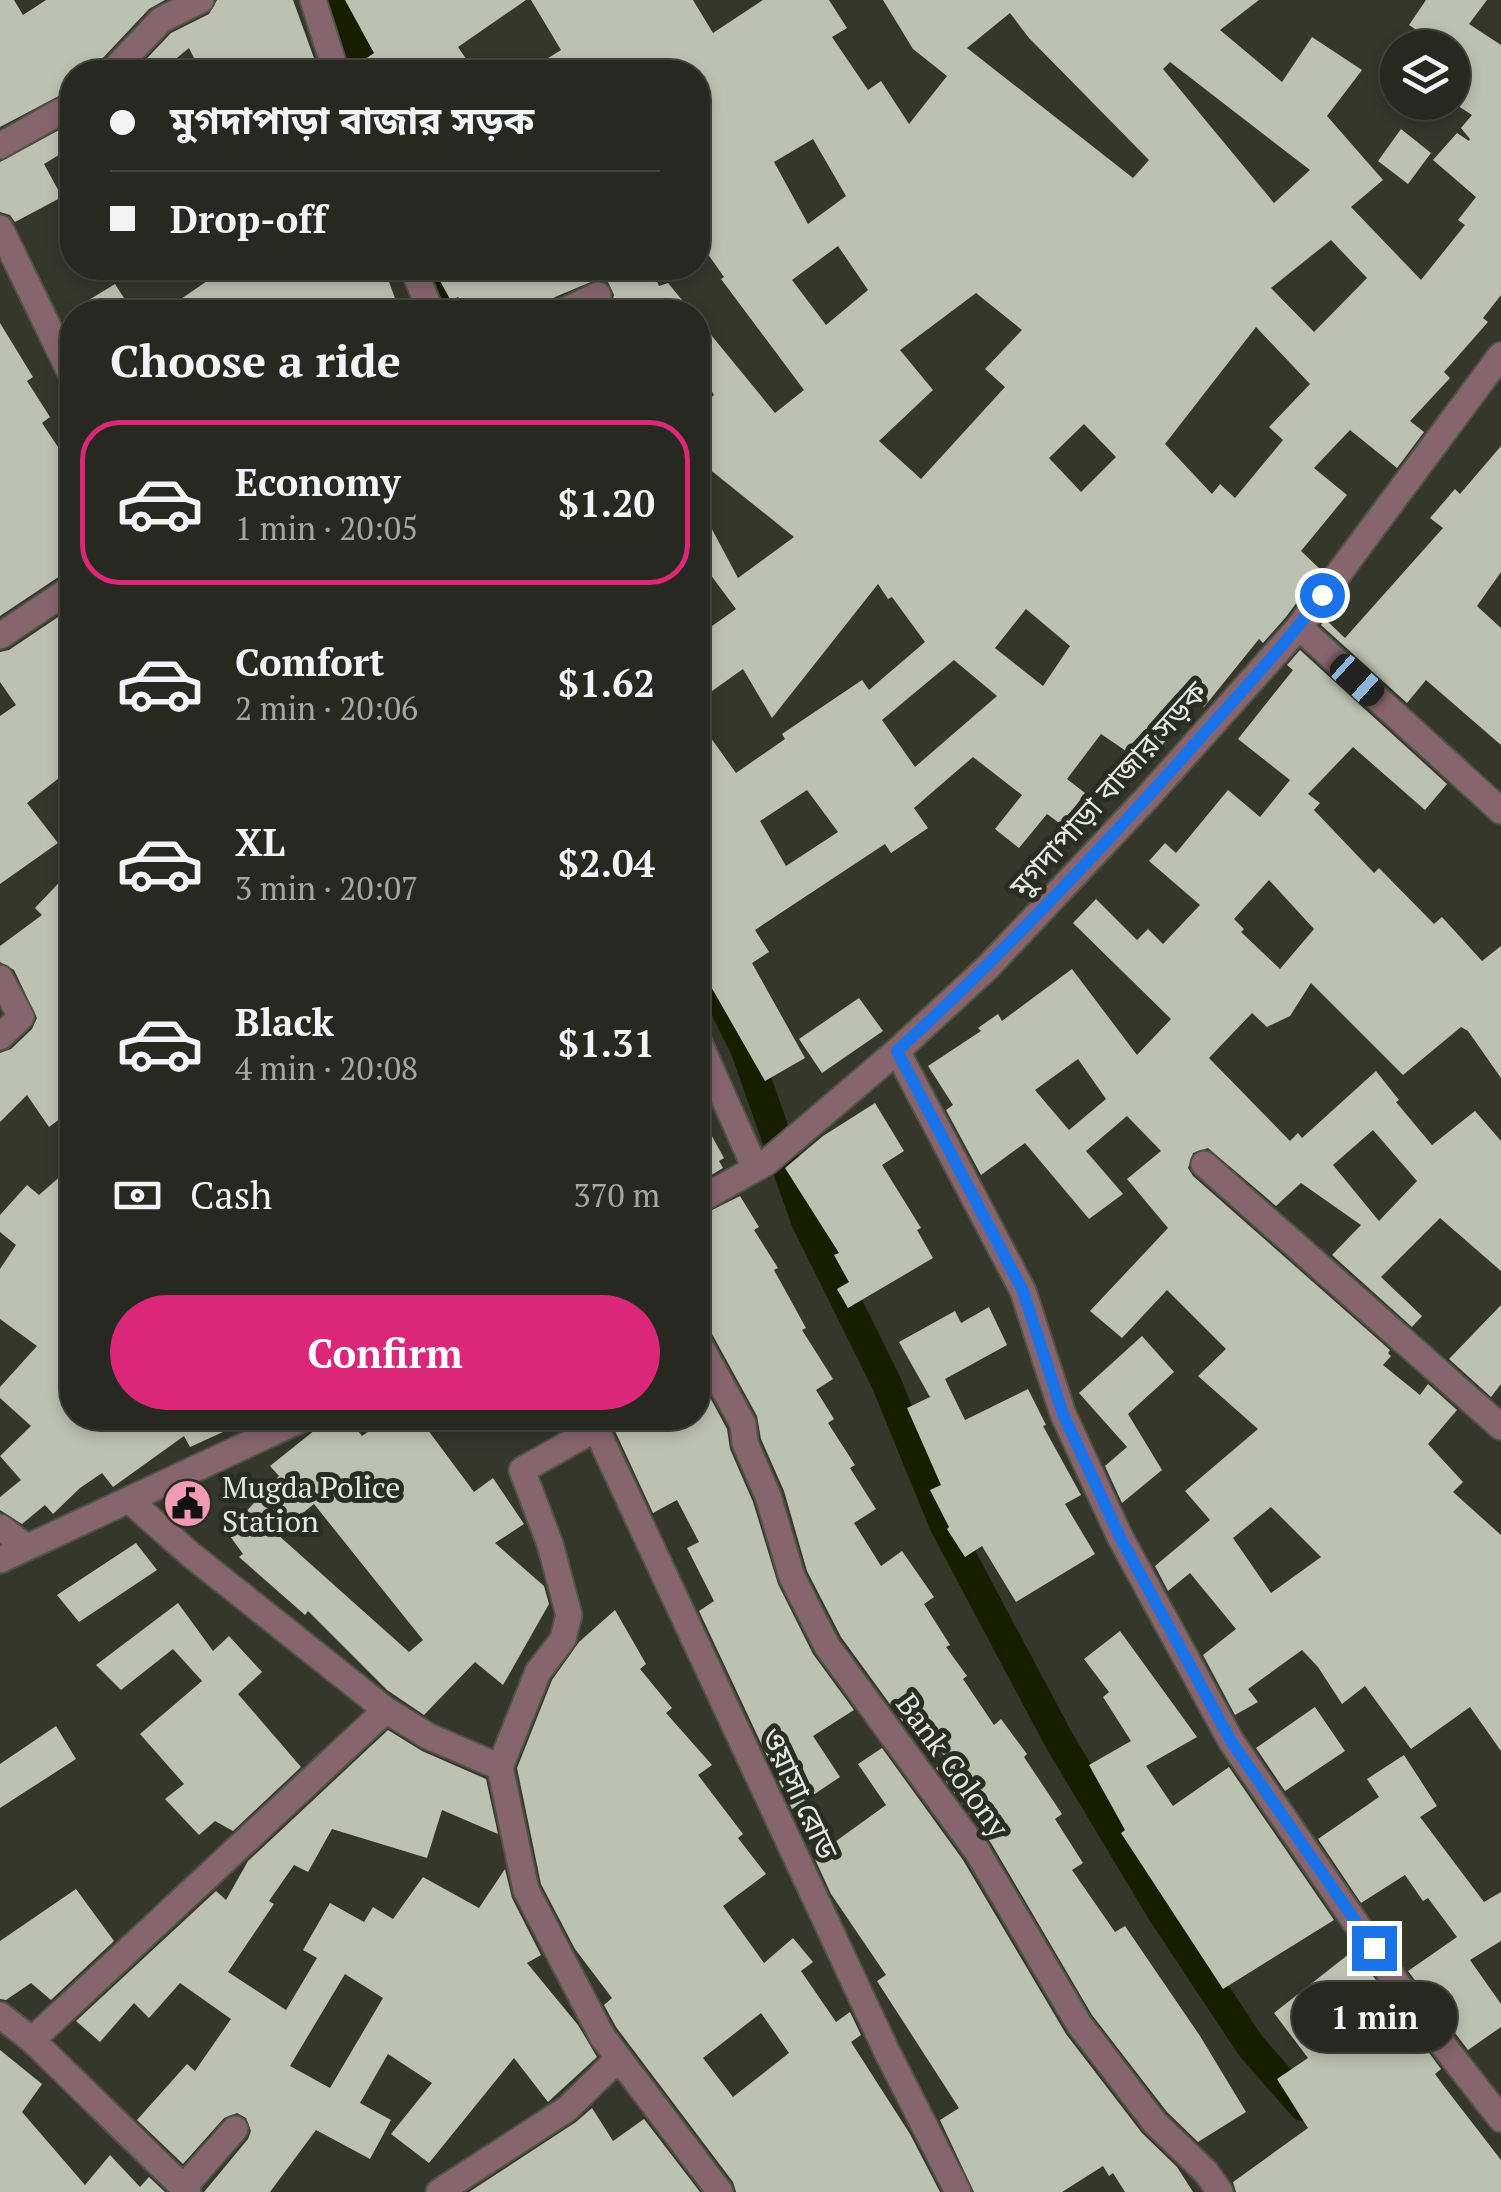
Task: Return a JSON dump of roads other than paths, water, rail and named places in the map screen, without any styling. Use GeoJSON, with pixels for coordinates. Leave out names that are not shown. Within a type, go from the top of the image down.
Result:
{"type":"FeatureCollection","features":[{"type":"Feature","properties":{"kind":"street"},"geometry":{"type":"LineString","coordinates":[[123,60],[160,20],[201,0]]}},
{"type":"Feature","properties":{"kind":"street"},"geometry":{"type":"LineString","coordinates":[[313,0],[332,60]]}},
{"type":"Feature","properties":{"kind":"street"},"geometry":{"type":"LineString","coordinates":[[0,146],[60,111]]}},
{"type":"Feature","properties":{"kind":"street"},"geometry":{"type":"LineString","coordinates":[[0,228],[60,351]]}},
{"type":"Feature","properties":{"kind":"street"},"geometry":{"type":"LineString","coordinates":[[587,300],[598,295]]}},
{"type":"Feature","properties":{"kind":"street","name":"মুগদাপাড়া বাজার সড়ক"},"geometry":{"type":"LineString","coordinates":[[710,1194],[761,1165],[897,1051],[988,968],[1145,800],[1299,626],[1501,355]]}},
{"type":"Feature","properties":{"kind":"street"},"geometry":{"type":"LineString","coordinates":[[0,636],[60,596]]}},
{"type":"Feature","properties":{"kind":"street"},"geometry":{"type":"LineString","coordinates":[[1299,626],[1501,812]]}},
{"type":"Feature","properties":{"kind":"street"},"geometry":{"type":"LineString","coordinates":[[0,978],[21,1017],[0,1037]]}},
{"type":"Feature","properties":{"kind":"street"},"geometry":{"type":"LineString","coordinates":[[897,1051],[1023,1291],[1063,1414],[1120,1537],[1231,1741],[1414,2008],[1501,2119]]}},
{"type":"Feature","properties":{"kind":"street"},"geometry":{"type":"LineString","coordinates":[[710,1064],[761,1165]]}},
{"type":"Feature","properties":{"kind":"street"},"geometry":{"type":"LineString","coordinates":[[1204,1164],[1501,1427]]}},
{"type":"Feature","properties":{"kind":"street","name":"Bank Colony"},"geometry":{"type":"LineString","coordinates":[[710,1364],[743,1424],[745,1444],[768,1496],[792,1576],[827,1646],[977,1850],[1079,2024],[1155,2124],[1206,2172],[1220,2192]]}},
{"type":"Feature","properties":{"kind":"street"},"geometry":{"type":"LineString","coordinates":[[0,1560],[279,1430]]}},
{"type":"Feature","properties":{"kind":"street"},"geometry":{"type":"LineString","coordinates":[[583,1430],[522,1470],[550,1544],[569,1615],[562,1639],[538,1672],[500,1767],[526,1890],[602,2036],[720,2192]]}},
{"type":"Feature","properties":{"kind":"street","name":"ওয়াসা রোড"},"geometry":{"type":"LineString","coordinates":[[597,1430],[756,1776],[958,2192]]}},
{"type":"Feature","properties":{"kind":"street"},"geometry":{"type":"LineString","coordinates":[[130,1500],[190,1554],[386,1710],[428,1736],[500,1767]]}},
{"type":"Feature","properties":{"kind":"street"},"geometry":{"type":"LineString","coordinates":[[0,1527],[26,1547]]}},
{"type":"Feature","properties":{"kind":"street"},"geometry":{"type":"LineString","coordinates":[[32,2040],[386,1710]]}},
{"type":"Feature","properties":{"kind":"street"},"geometry":{"type":"LineString","coordinates":[[0,2016],[32,2040],[185,2190],[235,2129]]}},
{"type":"Feature","properties":{"kind":"street"},"geometry":{"type":"LineString","coordinates":[[439,2192],[567,2108],[618,2058]]}},
{"type":"Feature","properties":{"kind":"waterway"},"geometry":{"type":"LineString","coordinates":[[341,0],[361,60]]}},
{"type":"Feature","properties":{"kind":"waterway"},"geometry":{"type":"LineString","coordinates":[[451,280],[458,300]]}},
{"type":"Feature","properties":{"kind":"waterway"},"geometry":{"type":"LineString","coordinates":[[710,978],[745,1048],[806,1221],[886,1382],[944,1524],[1060,1742],[1162,1912],[1250,2045],[1303,2106]]}},
{"type":"Feature","properties":{"kind":"place","name":"Mugda Police Station"},"geometry":{"type":"Point","coordinates":[187,1504]}}]}
